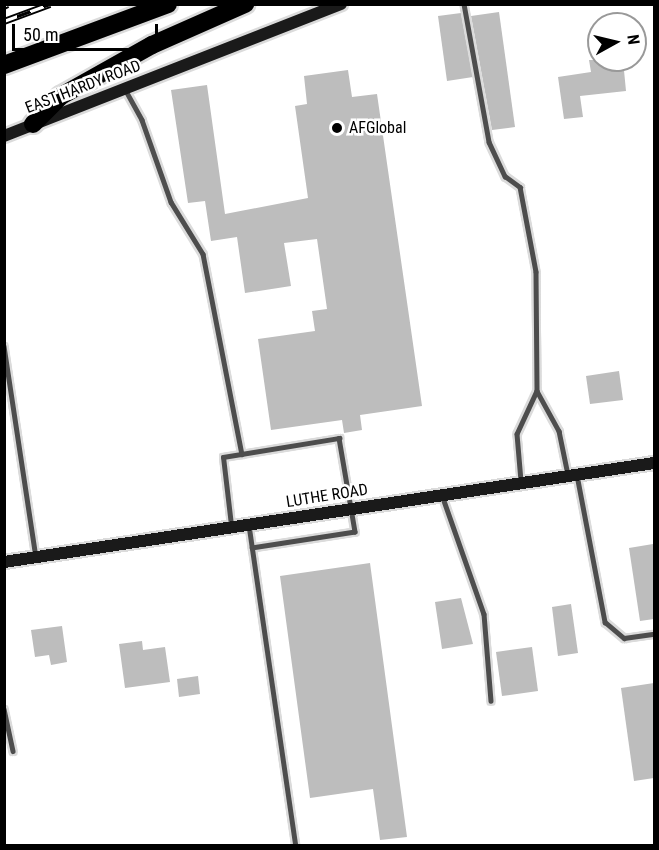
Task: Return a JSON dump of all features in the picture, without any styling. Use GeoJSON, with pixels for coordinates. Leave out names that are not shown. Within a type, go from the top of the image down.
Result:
{"type":"FeatureCollection","features":[{"type":"Feature","properties":{"kind":"highway"},"geometry":{"type":"LineString","coordinates":[[4,65],[168,4]]}},
{"type":"Feature","properties":{"kind":"highway"},"geometry":{"type":"LineString","coordinates":[[33,124],[61,96],[152,45],[245,4]]}},
{"type":"Feature","properties":{"kind":"street","name":"EAST HARDY ROAD"},"geometry":{"type":"LineString","coordinates":[[4,136],[341,4]]}},
{"type":"Feature","properties":{"kind":"street","name":"LUTHE ROAD"},"geometry":{"type":"LineString","coordinates":[[4,562],[521,483],[654,466]]}},
{"type":"Feature","properties":{"kind":"lane"},"geometry":{"type":"LineString","coordinates":[[464,4],[489,142],[506,176],[520,187],[526,214],[540,328],[537,391],[517,434],[521,483]]}},
{"type":"Feature","properties":{"kind":"lane"},"geometry":{"type":"LineString","coordinates":[[125,89],[142,120],[171,202],[203,254],[242,454]]}},
{"type":"Feature","properties":{"kind":"lane"},"geometry":{"type":"LineString","coordinates":[[4,346],[36,557]]}},
{"type":"Feature","properties":{"kind":"lane"},"geometry":{"type":"LineString","coordinates":[[537,391],[559,431],[573,476],[605,622],[624,638],[654,634]]}},
{"type":"Feature","properties":{"kind":"lane"},"geometry":{"type":"LineString","coordinates":[[231,528],[223,457],[339,438],[356,532],[252,548]]}},
{"type":"Feature","properties":{"kind":"lane"},"geometry":{"type":"LineString","coordinates":[[442,495],[484,614],[491,701]]}},
{"type":"Feature","properties":{"kind":"lane"},"geometry":{"type":"LineString","coordinates":[[249,525],[296,846]]}},
{"type":"Feature","properties":{"kind":"lane"},"geometry":{"type":"LineString","coordinates":[[4,709],[14,751]]}},
{"type":"Feature","properties":{"kind":"building"},"geometry":{"type":"Polygon","coordinates":[[[499,12],[515,127],[492,130],[471,16],[499,12]]]}},
{"type":"Feature","properties":{"kind":"building"},"geometry":{"type":"Polygon","coordinates":[[[461,13],[473,77],[447,81],[438,16],[461,13]]]}},
{"type":"Feature","properties":{"kind":"building"},"geometry":{"type":"Polygon","coordinates":[[[348,70],[352,97],[377,94],[422,406],[360,415],[362,430],[344,433],[342,420],[271,430],[258,339],[315,331],[312,311],[327,309],[317,239],[284,243],[291,286],[245,293],[237,237],[211,241],[205,201],[188,203],[171,90],[207,85],[225,214],[308,198],[295,106],[307,104],[304,76],[348,70]]]}},
{"type":"Feature","properties":{"kind":"building"},"geometry":{"type":"Polygon","coordinates":[[[591,72],[624,72],[626,91],[580,96],[583,117],[564,119],[558,77],[591,72]]]}},
{"type":"Feature","properties":{"kind":"building"},"geometry":{"type":"Polygon","coordinates":[[[619,371],[623,400],[590,404],[586,376],[619,371]]]}},
{"type":"Feature","properties":{"kind":"building"},"geometry":{"type":"Polygon","coordinates":[[[653,544],[654,619],[640,621],[629,548],[653,544]]]}},
{"type":"Feature","properties":{"kind":"building"},"geometry":{"type":"Polygon","coordinates":[[[370,563],[407,837],[380,840],[373,789],[310,798],[280,576],[370,563]]]}},
{"type":"Feature","properties":{"kind":"building"},"geometry":{"type":"Polygon","coordinates":[[[461,598],[473,644],[442,649],[435,602],[461,598]]]}},
{"type":"Feature","properties":{"kind":"building"},"geometry":{"type":"Polygon","coordinates":[[[571,604],[578,653],[558,656],[552,607],[571,604]]]}},
{"type":"Feature","properties":{"kind":"building"},"geometry":{"type":"Polygon","coordinates":[[[62,626],[67,662],[51,665],[49,655],[35,657],[31,630],[62,626]]]}},
{"type":"Feature","properties":{"kind":"building"},"geometry":{"type":"Polygon","coordinates":[[[142,641],[143,650],[165,647],[170,682],[125,688],[119,644],[142,641]]]}},
{"type":"Feature","properties":{"kind":"building"},"geometry":{"type":"Polygon","coordinates":[[[532,647],[538,691],[502,696],[496,652],[532,647]]]}},
{"type":"Feature","properties":{"kind":"building"},"geometry":{"type":"Polygon","coordinates":[[[198,676],[200,694],[179,697],[177,679],[198,676]]]}},
{"type":"Feature","properties":{"kind":"building"},"geometry":{"type":"Polygon","coordinates":[[[654,683],[654,778],[634,781],[621,688],[654,683]]]}},
{"type":"Feature","properties":{"kind":"railway"},"geometry":{"type":"LineString","coordinates":[[4,6],[8,4]]}},
{"type":"Feature","properties":{"kind":"railway"},"geometry":{"type":"LineString","coordinates":[[4,21],[50,4]]}},
{"type":"Feature","properties":{"kind":"place","name":"AFGlobal"},"geometry":{"type":"Point","coordinates":[337,128]}}]}
